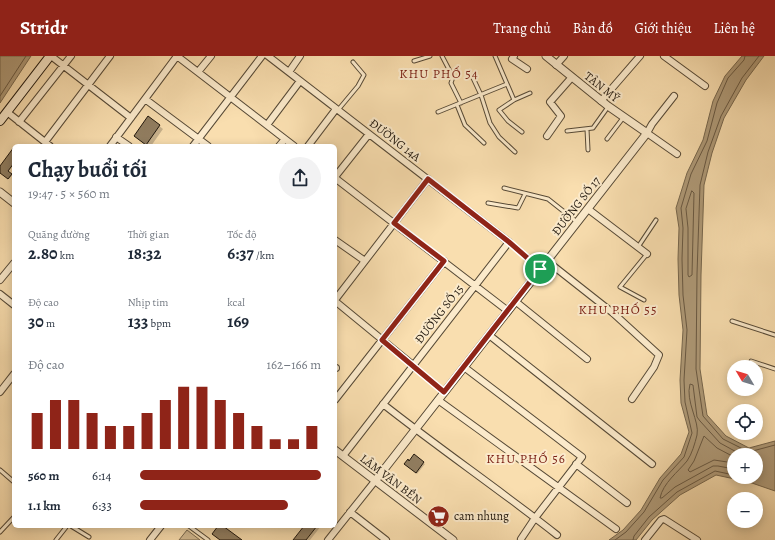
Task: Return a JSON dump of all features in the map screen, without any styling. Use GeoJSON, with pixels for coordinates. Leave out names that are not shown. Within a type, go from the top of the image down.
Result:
{"type":"FeatureCollection","features":[{"type":"Feature","properties":{"kind":"main road"},"geometry":{"type":"LineString","coordinates":[[0,121],[50,56]]}},
{"type":"Feature","properties":{"kind":"street"},"geometry":{"type":"LineString","coordinates":[[50,56],[131,118]]}},
{"type":"Feature","properties":{"kind":"street"},"geometry":{"type":"LineString","coordinates":[[19,122],[71,56]]}},
{"type":"Feature","properties":{"kind":"street"},"geometry":{"type":"LineString","coordinates":[[44,142],[110,56]]}},
{"type":"Feature","properties":{"kind":"street"},"geometry":{"type":"LineString","coordinates":[[111,144],[177,56],[291,144]]}},
{"type":"Feature","properties":{"kind":"street"},"geometry":{"type":"LineString","coordinates":[[198,72],[210,56]]}},
{"type":"Feature","properties":{"kind":"street"},"geometry":{"type":"LineString","coordinates":[[195,144],[262,56]]}},
{"type":"Feature","properties":{"kind":"street","name":"ĐƯỜNG 14A"},"geometry":{"type":"LineString","coordinates":[[268,56],[509,242]]}},
{"type":"Feature","properties":{"kind":"street"},"geometry":{"type":"LineString","coordinates":[[289,72],[300,56]]}},
{"type":"Feature","properties":{"kind":"street"},"geometry":{"type":"LineString","coordinates":[[514,56],[512,59],[527,69]]}},
{"type":"Feature","properties":{"kind":"street","name":"TÂN MỸ"},"geometry":{"type":"LineString","coordinates":[[546,56],[601,101],[647,133]]}},
{"type":"Feature","properties":{"kind":"street"},"geometry":{"type":"LineString","coordinates":[[556,64],[564,56]]}},
{"type":"Feature","properties":{"kind":"street"},"geometry":{"type":"LineString","coordinates":[[601,101],[640,56]]}},
{"type":"Feature","properties":{"kind":"street"},"geometry":{"type":"LineString","coordinates":[[664,56],[705,86]]}},
{"type":"Feature","properties":{"kind":"street"},"geometry":{"type":"LineString","coordinates":[[548,136],[561,116],[550,102],[572,77]]}},
{"type":"Feature","properties":{"kind":"street"},"geometry":{"type":"LineString","coordinates":[[267,125],[300,81]]}},
{"type":"Feature","properties":{"kind":"street"},"geometry":{"type":"LineString","coordinates":[[674,96],[652,124],[647,133],[677,154]]}},
{"type":"Feature","properties":{"kind":"street"},"geometry":{"type":"LineString","coordinates":[[145,99],[205,144]]}},
{"type":"Feature","properties":{"kind":"street"},"geometry":{"type":"LineString","coordinates":[[310,144],[337,109]]}},
{"type":"Feature","properties":{"kind":"street"},"geometry":{"type":"LineString","coordinates":[[7,112],[47,144]]}},
{"type":"Feature","properties":{"kind":"street","name":"ĐƯỜNG SỐ 17"},"geometry":{"type":"LineString","coordinates":[[375,481],[647,133]]}},
{"type":"Feature","properties":{"kind":"street"},"geometry":{"type":"LineString","coordinates":[[337,174],[369,134]]}},
{"type":"Feature","properties":{"kind":"street"},"geometry":{"type":"LineString","coordinates":[[116,137],[126,144]]}},
{"type":"Feature","properties":{"kind":"street"},"geometry":{"type":"LineString","coordinates":[[281,144],[285,139]]}},
{"type":"Feature","properties":{"kind":"street"},"geometry":{"type":"LineString","coordinates":[[337,179],[508,311]]}},
{"type":"Feature","properties":{"kind":"street"},"geometry":{"type":"LineString","coordinates":[[337,298],[428,179]]}},
{"type":"Feature","properties":{"kind":"street"},"geometry":{"type":"LineString","coordinates":[[0,192],[12,201]]}},
{"type":"Feature","properties":{"kind":"street"},"geometry":{"type":"LineString","coordinates":[[588,209],[647,254]]}},
{"type":"Feature","properties":{"kind":"street"},"geometry":{"type":"LineString","coordinates":[[337,241],[365,261]]}},
{"type":"Feature","properties":{"kind":"street","name":"ĐƯỜNG SỐ 15"},"geometry":{"type":"LineString","coordinates":[[343,456],[509,242]]}},
{"type":"Feature","properties":{"kind":"street"},"geometry":{"type":"LineString","coordinates":[[337,397],[444,261]]}},
{"type":"Feature","properties":{"kind":"street"},"geometry":{"type":"LineString","coordinates":[[547,261],[613,313],[659,355],[654,367],[632,399]]}},
{"type":"Feature","properties":{"kind":"street"},"geometry":{"type":"LineString","coordinates":[[0,280],[12,265]]}},
{"type":"Feature","properties":{"kind":"street"},"geometry":{"type":"LineString","coordinates":[[0,294],[12,303]]}},
{"type":"Feature","properties":{"kind":"street"},"geometry":{"type":"LineString","coordinates":[[515,301],[587,359]]}},
{"type":"Feature","properties":{"kind":"street"},"geometry":{"type":"LineString","coordinates":[[337,303],[413,366]]}},
{"type":"Feature","properties":{"kind":"street"},"geometry":{"type":"LineString","coordinates":[[489,335],[652,464]]}},
{"type":"Feature","properties":{"kind":"street"},"geometry":{"type":"LineString","coordinates":[[464,367],[582,457],[535,518],[521,539]]}},
{"type":"Feature","properties":{"kind":"street"},"geometry":{"type":"LineString","coordinates":[[0,392],[12,377]]}},
{"type":"Feature","properties":{"kind":"street"},"geometry":{"type":"LineString","coordinates":[[438,400],[616,529]]}},
{"type":"Feature","properties":{"kind":"street"},"geometry":{"type":"LineString","coordinates":[[383,404],[474,471],[557,535]]}},
{"type":"Feature","properties":{"kind":"street","name":"LÂM VĂN BỀN"},"geometry":{"type":"LineString","coordinates":[[337,452],[453,540]]}},
{"type":"Feature","properties":{"kind":"street"},"geometry":{"type":"LineString","coordinates":[[576,464],[627,503]]}},
{"type":"Feature","properties":{"kind":"street"},"geometry":{"type":"LineString","coordinates":[[329,540],[375,481]]}},
{"type":"Feature","properties":{"kind":"street"},"geometry":{"type":"LineString","coordinates":[[350,512],[386,540]]}},
{"type":"Feature","properties":{"kind":"street"},"geometry":{"type":"LineString","coordinates":[[645,540],[661,520],[664,519],[697,540]]}},
{"type":"Feature","properties":{"kind":"street"},"geometry":{"type":"LineString","coordinates":[[150,540],[159,528]]}},
{"type":"Feature","properties":{"kind":"lane"},"geometry":{"type":"LineString","coordinates":[[414,61],[430,56]]}},
{"type":"Feature","properties":{"kind":"lane"},"geometry":{"type":"LineString","coordinates":[[442,56],[453,77],[451,83],[461,103]]}},
{"type":"Feature","properties":{"kind":"lane"},"geometry":{"type":"LineString","coordinates":[[495,56],[514,100]]}},
{"type":"Feature","properties":{"kind":"lane"},"geometry":{"type":"LineString","coordinates":[[337,109],[358,86],[364,75],[353,62]]}},
{"type":"Feature","properties":{"kind":"lane"},"geometry":{"type":"LineString","coordinates":[[473,78],[481,95],[490,123],[499,137],[515,152]]}},
{"type":"Feature","properties":{"kind":"lane"},"geometry":{"type":"LineString","coordinates":[[438,112],[507,84]]}},
{"type":"Feature","properties":{"kind":"lane"},"geometry":{"type":"LineString","coordinates":[[522,132],[508,122],[499,110],[514,100],[530,93]]}},
{"type":"Feature","properties":{"kind":"lane"},"geometry":{"type":"LineString","coordinates":[[456,105],[465,125],[484,143]]}},
{"type":"Feature","properties":{"kind":"lane"},"geometry":{"type":"LineString","coordinates":[[567,131],[593,128],[608,106]]}},
{"type":"Feature","properties":{"kind":"lane"},"geometry":{"type":"LineString","coordinates":[[607,139],[623,117]]}},
{"type":"Feature","properties":{"kind":"lane"},"geometry":{"type":"LineString","coordinates":[[586,129],[588,150]]}},
{"type":"Feature","properties":{"kind":"lane"},"geometry":{"type":"LineString","coordinates":[[504,188],[548,200],[577,222]]}},
{"type":"Feature","properties":{"kind":"lane"},"geometry":{"type":"LineString","coordinates":[[488,203],[518,208],[525,194]]}},
{"type":"Feature","properties":{"kind":"lane"},"geometry":{"type":"LineString","coordinates":[[638,247],[656,220]]}},
{"type":"Feature","properties":{"kind":"lane"},"geometry":{"type":"LineString","coordinates":[[509,242],[540,269]]}},
{"type":"Feature","properties":{"kind":"lane"},"geometry":{"type":"LineString","coordinates":[[644,300],[620,287],[647,254]]}},
{"type":"Feature","properties":{"kind":"lane"},"geometry":{"type":"LineString","coordinates":[[732,321],[775,336]]}},
{"type":"Feature","properties":{"kind":"lane"},"geometry":{"type":"LineString","coordinates":[[763,365],[775,369]]}},
{"type":"Feature","properties":{"kind":"lane"},"geometry":{"type":"LineString","coordinates":[[413,366],[444,392]]}},
{"type":"Feature","properties":{"kind":"lane"},"geometry":{"type":"LineString","coordinates":[[0,470],[12,480]]}},
{"type":"Feature","properties":{"kind":"lane"},"geometry":{"type":"LineString","coordinates":[[0,532],[12,519]]}},
{"type":"Feature","properties":{"kind":"lane"},"geometry":{"type":"LineString","coordinates":[[56,540],[65,528]]}},
{"type":"Feature","properties":{"kind":"lane"},"geometry":{"type":"LineString","coordinates":[[74,528],[90,537]]}},
{"type":"Feature","properties":{"kind":"lane"},"geometry":{"type":"LineString","coordinates":[[192,528],[208,540]]}},
{"type":"Feature","properties":{"kind":"shaded area"},"geometry":{"type":"Polygon","coordinates":[[[187,530],[200,540],[179,540],[187,530]]]}},
{"type":"Feature","properties":{"kind":"water"},"geometry":{"type":"Polygon","coordinates":[[[0,56],[31,56],[0,103],[0,56]]]}},
{"type":"Feature","properties":{"kind":"water"},"geometry":{"type":"Polygon","coordinates":[[[742,56],[764,56],[746,80],[724,118],[712,153],[704,185],[700,369],[707,415],[727,437],[727,440],[734,440],[749,448],[727,448],[727,477],[716,475],[680,495],[652,520],[636,540],[609,540],[623,530],[641,510],[660,478],[681,454],[689,432],[681,403],[680,380],[683,330],[679,295],[679,228],[676,208],[687,173],[703,140],[713,101],[725,76],[742,56]]]}},
{"type":"Feature","properties":{"kind":"water"},"geometry":{"type":"Polygon","coordinates":[[[775,441],[775,491],[755,484],[763,484],[763,448],[749,448],[775,441]]]}},
{"type":"Feature","properties":{"kind":"building"},"geometry":{"type":"Polygon","coordinates":[[[148,116],[160,125],[147,144],[134,136],[148,116]]]}},
{"type":"Feature","properties":{"kind":"building"},"geometry":{"type":"Polygon","coordinates":[[[12,150],[12,166],[8,171],[12,174],[8,179],[0,173],[0,166],[12,150]]]}},
{"type":"Feature","properties":{"kind":"building"},"geometry":{"type":"Polygon","coordinates":[[[414,454],[424,462],[416,473],[404,464],[408,459],[409,461],[414,454]]]}},
{"type":"Feature","properties":{"kind":"building"},"geometry":{"type":"Polygon","coordinates":[[[216,528],[226,528],[242,540],[220,540],[212,534],[216,528]]]}},
{"type":"Feature","properties":{"kind":"building"},"geometry":{"type":"Polygon","coordinates":[[[302,528],[315,528],[306,540],[293,540],[302,528]]]}},
{"type":"Feature","properties":{"kind":"place","name":"cam nhung"},"geometry":{"type":"Point","coordinates":[438,516]}},
{"type":"Feature","properties":{"kind":"district","name":"KHU PHỐ 54"},"geometry":{"type":"Point","coordinates":[439,73]}},
{"type":"Feature","properties":{"kind":"district","name":"KHU PHỐ 55"},"geometry":{"type":"Point","coordinates":[618,309]}},
{"type":"Feature","properties":{"kind":"district","name":"KHU PHỐ 56"},"geometry":{"type":"Point","coordinates":[526,458]}},
{"type":"Feature","properties":{"kind":"route"},"geometry":{"type":"LineString","coordinates":[[428,179],[509,242],[540,269],[444,392],[382,340],[444,261],[394,223],[428,179]]}}]}
